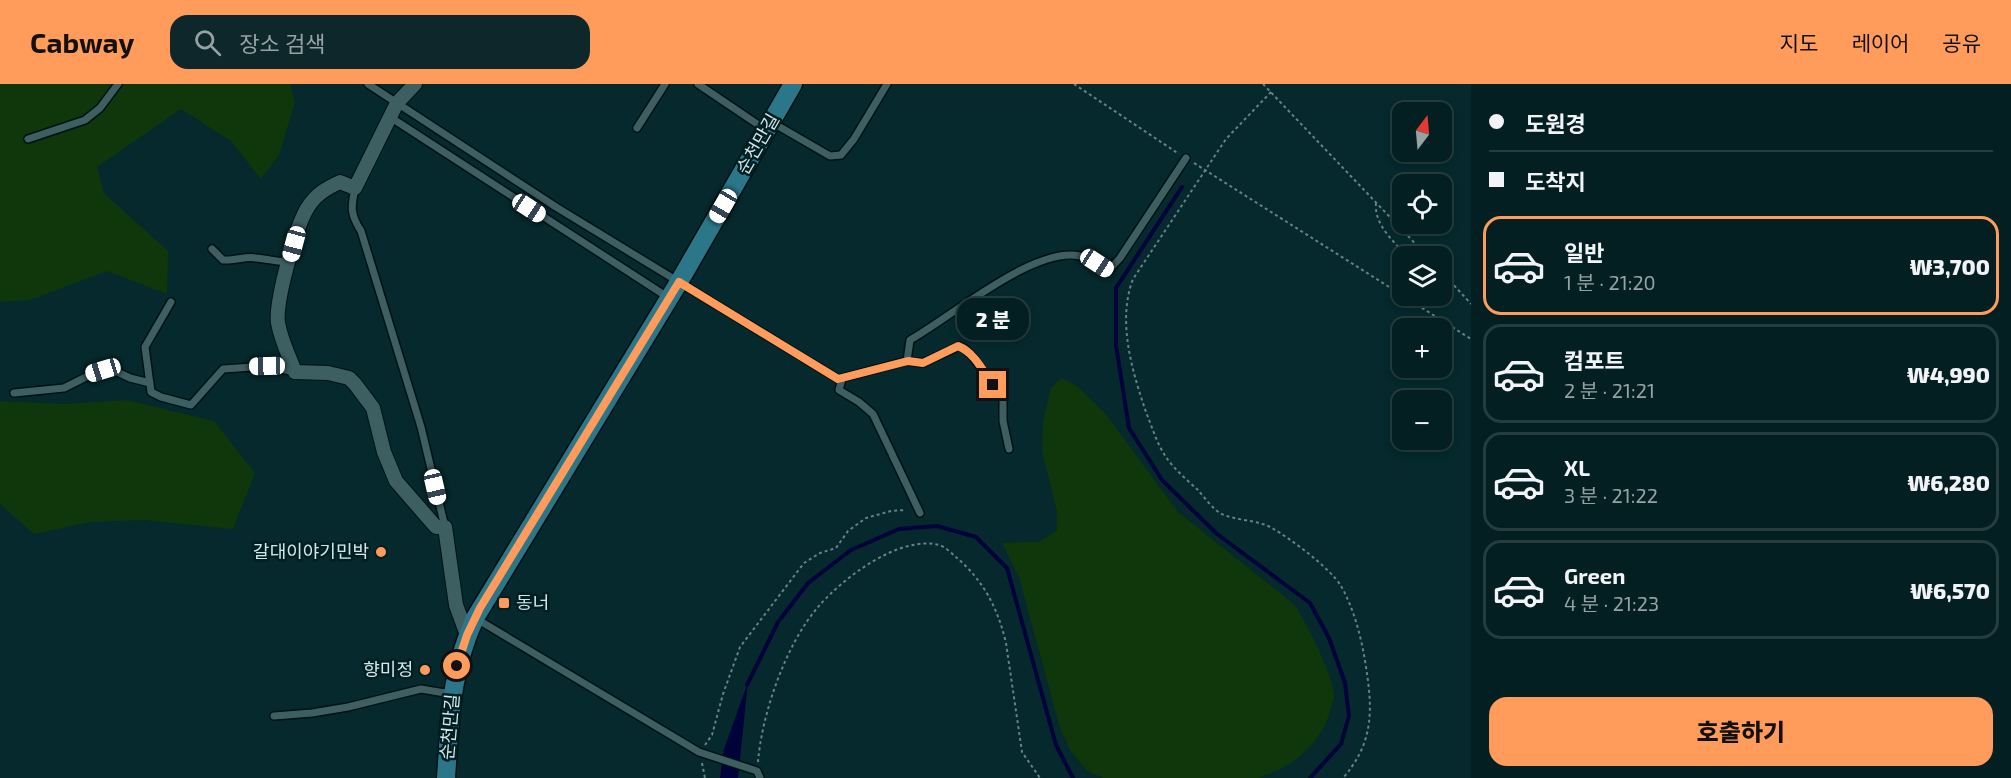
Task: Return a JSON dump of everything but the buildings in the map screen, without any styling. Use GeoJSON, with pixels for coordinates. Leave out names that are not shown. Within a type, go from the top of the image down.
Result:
{"type":"FeatureCollection","features":[{"type":"Feature","properties":{"kind":"street"},"geometry":{"type":"LineString","coordinates":[[415,84],[397,103],[355,188],[340,182],[324,189],[312,201],[300,222],[281,294],[278,322],[295,372],[328,373],[349,378],[355,384],[373,408],[384,452],[396,481],[436,527],[445,527],[456,605],[467,635]]}},
{"type":"Feature","properties":{"kind":"street","name":"순천만길"},"geometry":{"type":"LineString","coordinates":[[446,778],[455,675],[467,635],[475,618],[679,282],[793,84]]}},
{"type":"Feature","properties":{"kind":"lane"},"geometry":{"type":"LineString","coordinates":[[28,139],[85,120],[100,108],[118,84]]}},
{"type":"Feature","properties":{"kind":"lane"},"geometry":{"type":"LineString","coordinates":[[368,84],[556,207],[838,379],[908,361],[923,363],[958,346],[965,349],[1003,399],[1003,422],[1009,449]]}},
{"type":"Feature","properties":{"kind":"lane"},"geometry":{"type":"LineString","coordinates":[[637,128],[665,84]]}},
{"type":"Feature","properties":{"kind":"lane"},"geometry":{"type":"LineString","coordinates":[[698,84],[769,126],[830,156],[841,155],[854,139],[887,84]]}},
{"type":"Feature","properties":{"kind":"lane"},"geometry":{"type":"LineString","coordinates":[[390,117],[669,298]]}},
{"type":"Feature","properties":{"kind":"lane"},"geometry":{"type":"LineString","coordinates":[[908,361],[910,340],[1033,264],[1064,255],[1078,255],[1109,270],[1120,258],[1186,158]]}},
{"type":"Feature","properties":{"kind":"lane"},"geometry":{"type":"LineString","coordinates":[[355,188],[351,204],[353,218],[361,231],[418,416],[445,527]]}},
{"type":"Feature","properties":{"kind":"lane"},"geometry":{"type":"LineString","coordinates":[[212,249],[223,260],[235,261],[254,257],[290,262]]}},
{"type":"Feature","properties":{"kind":"lane"},"geometry":{"type":"LineString","coordinates":[[171,302],[145,347],[151,392],[191,405],[223,369],[267,366],[295,372]]}},
{"type":"Feature","properties":{"kind":"lane"},"geometry":{"type":"LineString","coordinates":[[14,393],[64,388],[92,374],[111,369],[130,378],[150,383]]}},
{"type":"Feature","properties":{"kind":"lane"},"geometry":{"type":"LineString","coordinates":[[842,378],[839,390],[873,414],[920,513]]}},
{"type":"Feature","properties":{"kind":"lane"},"geometry":{"type":"LineString","coordinates":[[475,618],[699,752],[746,766],[759,774]]}},
{"type":"Feature","properties":{"kind":"lane"},"geometry":{"type":"LineString","coordinates":[[274,716],[348,707],[421,690],[452,694]]}},
{"type":"Feature","properties":{"kind":"path"},"geometry":{"type":"LineString","coordinates":[[1074,84],[1392,289]]}},
{"type":"Feature","properties":{"kind":"path"},"geometry":{"type":"LineString","coordinates":[[1263,84],[1418,246]]}},
{"type":"Feature","properties":{"kind":"path"},"geometry":{"type":"LineString","coordinates":[[1271,92],[1226,140],[1133,279],[1127,308],[1130,354],[1137,384],[1155,436],[1167,458],[1220,513],[1271,527],[1300,548],[1341,585],[1352,611],[1365,658],[1371,705],[1365,742],[1357,762],[1343,778]]}},
{"type":"Feature","properties":{"kind":"path"},"geometry":{"type":"LineString","coordinates":[[1376,202],[1375,210],[1378,219],[1397,246]]}},
{"type":"Feature","properties":{"kind":"path"},"geometry":{"type":"LineString","coordinates":[[1452,283],[1471,304]]}},
{"type":"Feature","properties":{"kind":"path"},"geometry":{"type":"LineString","coordinates":[[1418,306],[1471,339]]}},
{"type":"Feature","properties":{"kind":"path"},"geometry":{"type":"LineString","coordinates":[[705,778],[699,752],[712,735],[723,694],[740,646],[804,563],[820,552],[836,548],[848,531],[866,518],[891,511],[905,510]]}},
{"type":"Feature","properties":{"kind":"path"},"geometry":{"type":"LineString","coordinates":[[759,774],[759,756],[775,682],[792,648],[818,607],[856,571],[908,546],[931,544],[942,546],[973,572],[989,595],[1002,626],[1006,643],[1022,752],[1040,778]]}},
{"type":"Feature","properties":{"kind":"green space"},"geometry":{"type":"Polygon","coordinates":[[[0,84],[290,84],[295,102],[279,155],[261,179],[231,141],[181,109],[97,167],[104,193],[168,251],[167,294],[107,271],[30,300],[0,302],[0,84]]]}},
{"type":"Feature","properties":{"kind":"green space"},"geometry":{"type":"Polygon","coordinates":[[[1061,378],[1077,386],[1105,413],[1178,512],[1295,605],[1324,662],[1334,697],[1321,733],[1304,753],[1282,768],[1257,778],[1103,778],[1086,770],[1070,750],[1060,728],[1019,577],[1002,543],[1038,542],[1057,531],[1057,511],[1042,451],[1043,421],[1051,388],[1061,378]]]}},
{"type":"Feature","properties":{"kind":"green space"},"geometry":{"type":"Polygon","coordinates":[[[127,400],[214,421],[255,473],[233,529],[144,520],[90,522],[34,534],[0,504],[0,401],[64,404],[127,400]]]}},
{"type":"Feature","properties":{"kind":"shaded area"},"geometry":{"type":"Polygon","coordinates":[[[748,682],[738,778],[720,778],[724,749],[748,682]]]}},
{"type":"Feature","properties":{"kind":"waterway"},"geometry":{"type":"LineString","coordinates":[[1182,187],[1116,288],[1116,345],[1129,428],[1162,480],[1217,534],[1310,603],[1329,638],[1345,683],[1349,716],[1341,744],[1310,778]]}},
{"type":"Feature","properties":{"kind":"waterway"},"geometry":{"type":"LineString","coordinates":[[747,685],[778,622],[808,583],[851,550],[899,529],[937,526],[976,537],[1007,568],[1056,745],[1073,778]]}},
{"type":"Feature","properties":{"kind":"place","name":"갈대이야기민박"},"geometry":{"type":"Point","coordinates":[381,552]}},
{"type":"Feature","properties":{"kind":"place","name":"동너"},"geometry":{"type":"Point","coordinates":[504,603]}},
{"type":"Feature","properties":{"kind":"place","name":"향미정"},"geometry":{"type":"Point","coordinates":[425,670]}},
{"type":"Feature","properties":{"kind":"route"},"geometry":{"type":"LineString","coordinates":[[457,666],[467,635],[480,608],[679,282],[838,379],[908,361],[923,363],[958,346],[973,357],[993,385]]}}]}
